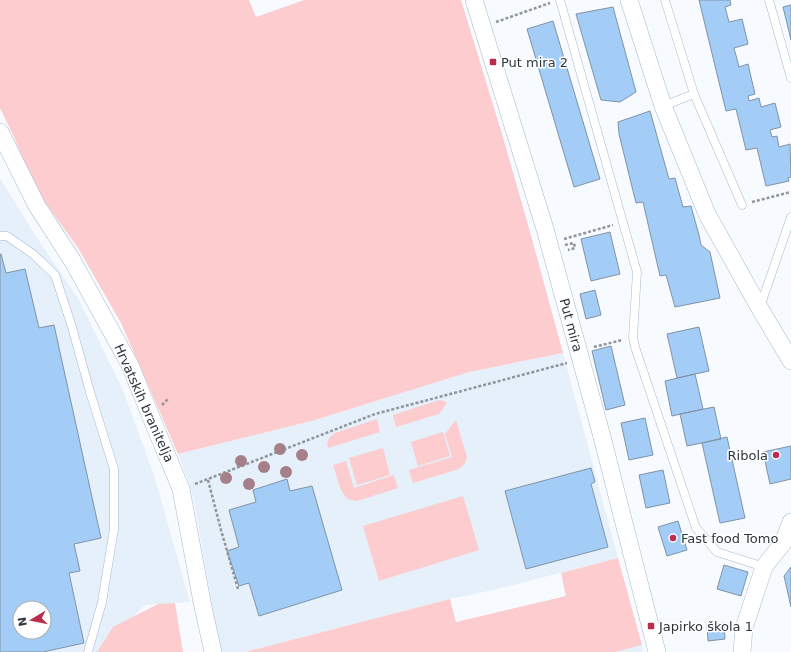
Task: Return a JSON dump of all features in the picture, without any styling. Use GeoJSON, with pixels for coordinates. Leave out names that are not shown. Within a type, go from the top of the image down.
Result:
{"type":"FeatureCollection","features":[{"type":"Feature","properties":{"kind":"street","name":"Put mira"},"geometry":{"type":"LineString","coordinates":[[474,0],[552,254],[601,433],[654,651]]}},
{"type":"Feature","properties":{"kind":"street"},"geometry":{"type":"LineString","coordinates":[[629,0],[663,106],[708,214],[759,307],[791,361]]}},
{"type":"Feature","properties":{"kind":"street","name":"Hrvatskih branitelja"},"geometry":{"type":"LineString","coordinates":[[0,132],[37,206],[72,260],[130,365],[181,489],[213,652]]}},
{"type":"Feature","properties":{"kind":"street"},"geometry":{"type":"LineString","coordinates":[[742,652],[744,628],[764,567],[787,546],[791,522]]}},
{"type":"Feature","properties":{"kind":"lane"},"geometry":{"type":"LineString","coordinates":[[560,0],[637,272],[633,337],[635,348],[696,528],[717,552],[764,567]]}},
{"type":"Feature","properties":{"kind":"lane"},"geometry":{"type":"LineString","coordinates":[[665,0],[694,94],[742,205]]}},
{"type":"Feature","properties":{"kind":"lane"},"geometry":{"type":"LineString","coordinates":[[769,0],[791,78]]}},
{"type":"Feature","properties":{"kind":"lane"},"geometry":{"type":"LineString","coordinates":[[663,106],[694,94]]}},
{"type":"Feature","properties":{"kind":"lane"},"geometry":{"type":"LineString","coordinates":[[759,307],[791,217]]}},
{"type":"Feature","properties":{"kind":"lane"},"geometry":{"type":"LineString","coordinates":[[0,236],[6,236],[33,254],[55,276],[72,327],[114,469],[114,529],[102,602],[88,652]]}},
{"type":"Feature","properties":{"kind":"path"},"geometry":{"type":"LineString","coordinates":[[482,27],[551,2]]}},
{"type":"Feature","properties":{"kind":"path"},"geometry":{"type":"LineString","coordinates":[[552,254],[575,248],[574,243],[564,246],[563,240],[623,223]]}},
{"type":"Feature","properties":{"kind":"path"},"geometry":{"type":"LineString","coordinates":[[238,588],[208,480],[375,414],[579,356],[633,337]]}},
{"type":"Feature","properties":{"kind":"shaded area"},"geometry":{"type":"Polygon","coordinates":[[[0,0],[249,0],[256,17],[304,0],[461,0],[502,134],[563,353],[469,372],[315,420],[178,454],[121,323],[78,248],[35,188],[14,137],[0,108],[0,0]]]}},
{"type":"Feature","properties":{"kind":"shaded area"},"geometry":{"type":"Polygon","coordinates":[[[0,178],[35,235],[78,298],[122,388],[154,475],[190,602],[145,605],[120,629],[123,652],[0,652],[0,178]]]}},
{"type":"Feature","properties":{"kind":"shaded area"},"geometry":{"type":"Polygon","coordinates":[[[563,353],[618,558],[493,590],[450,599],[245,652],[220,652],[195,507],[189,482],[178,454],[315,420],[469,372],[563,353]]]}},
{"type":"Feature","properties":{"kind":"shaded area"},"geometry":{"type":"Polygon","coordinates":[[[439,400],[447,403],[439,414],[396,427],[393,415],[439,400]]]}},
{"type":"Feature","properties":{"kind":"shaded area"},"geometry":{"type":"Polygon","coordinates":[[[377,419],[380,432],[328,448],[328,441],[335,433],[377,419]]]}},
{"type":"Feature","properties":{"kind":"shaded area"},"geometry":{"type":"Polygon","coordinates":[[[456,420],[467,457],[462,466],[456,470],[413,483],[409,470],[452,457],[445,434],[456,420]]]}},
{"type":"Feature","properties":{"kind":"shaded area"},"geometry":{"type":"Polygon","coordinates":[[[443,432],[450,456],[418,466],[411,442],[443,432]]]}},
{"type":"Feature","properties":{"kind":"shaded area"},"geometry":{"type":"Polygon","coordinates":[[[383,448],[390,475],[357,485],[349,458],[383,448]]]}},
{"type":"Feature","properties":{"kind":"shaded area"},"geometry":{"type":"Polygon","coordinates":[[[346,461],[354,488],[394,475],[398,488],[357,501],[347,499],[341,490],[333,465],[346,461]]]}},
{"type":"Feature","properties":{"kind":"shaded area"},"geometry":{"type":"Polygon","coordinates":[[[463,496],[479,550],[379,581],[363,526],[463,496]]]}},
{"type":"Feature","properties":{"kind":"shaded area"},"geometry":{"type":"Polygon","coordinates":[[[618,558],[642,645],[615,652],[245,652],[450,599],[456,622],[566,596],[561,573],[618,558]]]}},
{"type":"Feature","properties":{"kind":"shaded area"},"geometry":{"type":"Polygon","coordinates":[[[175,603],[183,652],[97,652],[113,627],[158,604],[175,603]]]}},
{"type":"Feature","properties":{"kind":"shaded area"},"geometry":{"type":"Polygon","coordinates":[[[642,645],[643,652],[615,652],[642,645]]]}},
{"type":"Feature","properties":{"kind":"building"},"geometry":{"type":"Polygon","coordinates":[[[699,0],[730,0],[731,5],[725,7],[729,22],[742,19],[748,44],[734,48],[739,67],[748,64],[755,94],[748,96],[749,101],[759,98],[761,107],[775,103],[781,127],[770,130],[772,137],[777,136],[779,147],[790,144],[791,177],[788,178],[789,181],[766,186],[757,148],[746,150],[736,109],[726,111],[699,0]]]}},
{"type":"Feature","properties":{"kind":"building"},"geometry":{"type":"Polygon","coordinates":[[[791,5],[791,40],[783,7],[791,5]]]}},
{"type":"Feature","properties":{"kind":"building"},"geometry":{"type":"Polygon","coordinates":[[[613,7],[636,92],[620,102],[601,100],[576,14],[613,7]]]}},
{"type":"Feature","properties":{"kind":"building"},"geometry":{"type":"Polygon","coordinates":[[[553,21],[600,179],[574,187],[527,29],[553,21]]]}},
{"type":"Feature","properties":{"kind":"building"},"geometry":{"type":"Polygon","coordinates":[[[650,111],[669,179],[675,178],[683,207],[691,206],[701,245],[710,252],[720,298],[675,307],[666,275],[660,276],[643,202],[636,203],[619,134],[618,122],[650,111]]]}},
{"type":"Feature","properties":{"kind":"building"},"geometry":{"type":"Polygon","coordinates":[[[610,232],[620,274],[591,281],[581,239],[610,232]]]}},
{"type":"Feature","properties":{"kind":"building"},"geometry":{"type":"Polygon","coordinates":[[[0,254],[6,273],[25,269],[39,328],[54,325],[101,538],[74,544],[80,571],[69,573],[84,643],[43,652],[0,652],[0,254]]]}},
{"type":"Feature","properties":{"kind":"building"},"geometry":{"type":"Polygon","coordinates":[[[595,290],[601,315],[586,319],[580,294],[595,290]]]}},
{"type":"Feature","properties":{"kind":"building"},"geometry":{"type":"Polygon","coordinates":[[[699,327],[709,371],[677,378],[667,334],[699,327]]]}},
{"type":"Feature","properties":{"kind":"building"},"geometry":{"type":"Polygon","coordinates":[[[611,346],[625,405],[606,410],[592,351],[611,346]]]}},
{"type":"Feature","properties":{"kind":"building"},"geometry":{"type":"Polygon","coordinates":[[[695,374],[703,409],[672,416],[665,381],[695,374]]]}},
{"type":"Feature","properties":{"kind":"building"},"geometry":{"type":"Polygon","coordinates":[[[714,407],[721,439],[687,446],[680,414],[714,407]]]}},
{"type":"Feature","properties":{"kind":"building"},"geometry":{"type":"Polygon","coordinates":[[[645,418],[653,455],[629,460],[621,423],[645,418]]]}},
{"type":"Feature","properties":{"kind":"building"},"geometry":{"type":"Polygon","coordinates":[[[727,437],[745,518],[720,523],[702,443],[727,437]]]}},
{"type":"Feature","properties":{"kind":"building"},"geometry":{"type":"Polygon","coordinates":[[[791,446],[791,479],[770,484],[763,452],[791,446]]]}},
{"type":"Feature","properties":{"kind":"building"},"geometry":{"type":"Polygon","coordinates":[[[591,468],[595,482],[591,484],[608,547],[526,569],[505,491],[591,468]]]}},
{"type":"Feature","properties":{"kind":"building"},"geometry":{"type":"Polygon","coordinates":[[[663,470],[670,503],[646,508],[639,475],[663,470]]]}},
{"type":"Feature","properties":{"kind":"building"},"geometry":{"type":"Polygon","coordinates":[[[287,479],[290,491],[312,486],[342,590],[259,616],[249,583],[239,586],[227,551],[239,547],[229,510],[256,502],[253,490],[287,479]]]}},
{"type":"Feature","properties":{"kind":"building","name":"Fast food Tomo"},"geometry":{"type":"Polygon","coordinates":[[[678,521],[687,550],[667,556],[658,527],[678,521]]]}},
{"type":"Feature","properties":{"kind":"building"},"geometry":{"type":"Polygon","coordinates":[[[724,565],[748,572],[741,596],[717,589],[724,565]]]}},
{"type":"Feature","properties":{"kind":"building"},"geometry":{"type":"Polygon","coordinates":[[[791,567],[791,607],[784,576],[791,567]]]}},
{"type":"Feature","properties":{"kind":"building"},"geometry":{"type":"Polygon","coordinates":[[[724,623],[725,639],[708,641],[707,625],[724,623]]]}},
{"type":"Feature","properties":{"kind":"place","name":"Put mira 2"},"geometry":{"type":"Point","coordinates":[493,62]}},
{"type":"Feature","properties":{"kind":"place","name":"Ribola"},"geometry":{"type":"Point","coordinates":[776,455]}},
{"type":"Feature","properties":{"kind":"place","name":"Fast food Tomo"},"geometry":{"type":"Point","coordinates":[673,538]}},
{"type":"Feature","properties":{"kind":"place","name":"Japirko škola 1"},"geometry":{"type":"Point","coordinates":[651,626]}}]}
